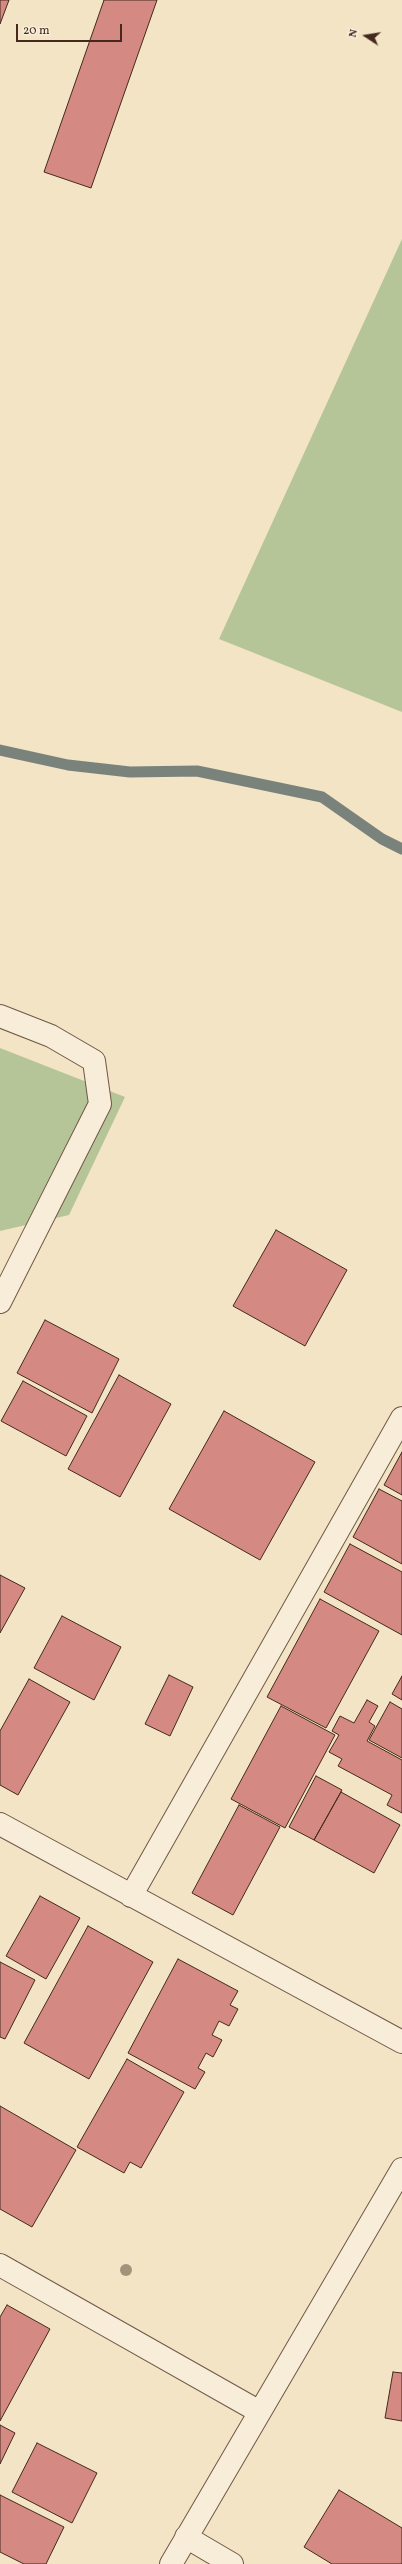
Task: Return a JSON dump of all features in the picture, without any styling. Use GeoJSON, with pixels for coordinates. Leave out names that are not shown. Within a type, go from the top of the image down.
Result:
{"type":"FeatureCollection","features":[{"type":"Feature","properties":{"kind":"street"},"geometry":{"type":"LineString","coordinates":[[0,1016],[51,1036],[94,1061],[100,1104],[0,1302]]}},
{"type":"Feature","properties":{"kind":"street"},"geometry":{"type":"LineString","coordinates":[[131,1896],[402,1418]]}},
{"type":"Feature","properties":{"kind":"street"},"geometry":{"type":"LineString","coordinates":[[0,1824],[402,2042]]}},
{"type":"Feature","properties":{"kind":"street"},"geometry":{"type":"LineString","coordinates":[[171,2564],[258,2411],[402,2169]]}},
{"type":"Feature","properties":{"kind":"street"},"geometry":{"type":"LineString","coordinates":[[0,2265],[258,2411]]}},
{"type":"Feature","properties":{"kind":"street"},"geometry":{"type":"LineString","coordinates":[[186,2537],[232,2564]]}},
{"type":"Feature","properties":{"kind":"green space"},"geometry":{"type":"Polygon","coordinates":[[[402,239],[402,712],[219,639],[402,239]]]}},
{"type":"Feature","properties":{"kind":"green space"},"geometry":{"type":"Polygon","coordinates":[[[0,1048],[125,1097],[69,1215],[0,1231],[0,1048]]]}},
{"type":"Feature","properties":{"kind":"building"},"geometry":{"type":"Polygon","coordinates":[[[0,0],[9,0],[0,24],[0,0]]]}},
{"type":"Feature","properties":{"kind":"building"},"geometry":{"type":"Polygon","coordinates":[[[104,0],[157,0],[91,188],[44,172],[104,0]]]}},
{"type":"Feature","properties":{"kind":"building"},"geometry":{"type":"Polygon","coordinates":[[[276,1230],[347,1270],[305,1346],[233,1306],[276,1230]]]}},
{"type":"Feature","properties":{"kind":"building"},"geometry":{"type":"Polygon","coordinates":[[[45,1320],[119,1359],[92,1413],[17,1373],[45,1320]]]}},
{"type":"Feature","properties":{"kind":"building"},"geometry":{"type":"Polygon","coordinates":[[[119,1375],[171,1404],[120,1497],[68,1469],[119,1375]]]}},
{"type":"Feature","properties":{"kind":"building"},"geometry":{"type":"Polygon","coordinates":[[[23,1381],[87,1416],[66,1456],[1,1421],[23,1381]]]}},
{"type":"Feature","properties":{"kind":"building"},"geometry":{"type":"Polygon","coordinates":[[[224,1411],[315,1462],[260,1560],[169,1509],[224,1411]]]}},
{"type":"Feature","properties":{"kind":"building"},"geometry":{"type":"Polygon","coordinates":[[[402,1452],[402,1495],[384,1485],[402,1452]]]}},
{"type":"Feature","properties":{"kind":"building"},"geometry":{"type":"Polygon","coordinates":[[[379,1489],[402,1501],[402,1564],[353,1537],[379,1489]]]}},
{"type":"Feature","properties":{"kind":"building"},"geometry":{"type":"Polygon","coordinates":[[[350,1544],[402,1572],[402,1635],[324,1592],[350,1544]]]}},
{"type":"Feature","properties":{"kind":"building"},"geometry":{"type":"Polygon","coordinates":[[[0,1575],[25,1588],[0,1633],[0,1575]]]}},
{"type":"Feature","properties":{"kind":"building"},"geometry":{"type":"Polygon","coordinates":[[[320,1599],[379,1631],[326,1728],[267,1697],[320,1599]]]}},
{"type":"Feature","properties":{"kind":"building"},"geometry":{"type":"Polygon","coordinates":[[[62,1616],[121,1647],[94,1700],[34,1668],[62,1616]]]}},
{"type":"Feature","properties":{"kind":"building"},"geometry":{"type":"Polygon","coordinates":[[[169,1675],[193,1687],[170,1736],[145,1724],[169,1675]]]}},
{"type":"Feature","properties":{"kind":"building"},"geometry":{"type":"Polygon","coordinates":[[[402,1676],[402,1700],[392,1694],[402,1676]]]}},
{"type":"Feature","properties":{"kind":"building"},"geometry":{"type":"Polygon","coordinates":[[[29,1679],[70,1702],[18,1795],[0,1785],[0,1731],[29,1679]]]}},
{"type":"Feature","properties":{"kind":"building"},"geometry":{"type":"Polygon","coordinates":[[[367,1700],[378,1706],[369,1722],[375,1726],[367,1741],[402,1760],[402,1813],[387,1805],[392,1795],[338,1766],[342,1759],[329,1752],[339,1735],[332,1731],[340,1716],[354,1723],[367,1700]]]}},
{"type":"Feature","properties":{"kind":"building"},"geometry":{"type":"Polygon","coordinates":[[[390,1702],[402,1709],[402,1758],[369,1740],[390,1702]]]}},
{"type":"Feature","properties":{"kind":"building"},"geometry":{"type":"Polygon","coordinates":[[[281,1706],[335,1735],[285,1828],[231,1799],[281,1706]]]}},
{"type":"Feature","properties":{"kind":"building"},"geometry":{"type":"Polygon","coordinates":[[[316,1776],[342,1790],[314,1840],[289,1827],[316,1776]]]}},
{"type":"Feature","properties":{"kind":"building"},"geometry":{"type":"Polygon","coordinates":[[[341,1792],[400,1825],[374,1873],[314,1840],[341,1792]]]}},
{"type":"Feature","properties":{"kind":"building"},"geometry":{"type":"Polygon","coordinates":[[[239,1805],[280,1827],[233,1915],[192,1893],[239,1805]]]}},
{"type":"Feature","properties":{"kind":"building"},"geometry":{"type":"Polygon","coordinates":[[[40,1896],[80,1918],[46,1979],[6,1956],[40,1896]]]}},
{"type":"Feature","properties":{"kind":"building"},"geometry":{"type":"Polygon","coordinates":[[[88,1926],[153,1962],[89,2079],[24,2043],[88,1926]]]}},
{"type":"Feature","properties":{"kind":"building"},"geometry":{"type":"Polygon","coordinates":[[[178,1959],[238,1991],[230,2005],[238,2009],[229,2026],[219,2021],[212,2035],[222,2040],[213,2057],[206,2053],[198,2068],[205,2072],[195,2089],[128,2053],[178,1959]]]}},
{"type":"Feature","properties":{"kind":"building"},"geometry":{"type":"Polygon","coordinates":[[[0,1962],[35,1980],[5,2039],[0,2037],[0,1962]]]}},
{"type":"Feature","properties":{"kind":"building"},"geometry":{"type":"Polygon","coordinates":[[[127,2059],[184,2092],[141,2168],[130,2162],[124,2173],[77,2147],[127,2059]]]}},
{"type":"Feature","properties":{"kind":"building"},"geometry":{"type":"Polygon","coordinates":[[[0,2106],[76,2150],[32,2227],[0,2209],[0,2106]]]}},
{"type":"Feature","properties":{"kind":"building"},"geometry":{"type":"Polygon","coordinates":[[[7,2305],[50,2329],[0,2421],[0,2317],[7,2305]]]}},
{"type":"Feature","properties":{"kind":"building"},"geometry":{"type":"Polygon","coordinates":[[[393,2372],[402,2373],[402,2421],[385,2418],[393,2372]]]}},
{"type":"Feature","properties":{"kind":"building"},"geometry":{"type":"Polygon","coordinates":[[[0,2425],[15,2433],[0,2464],[0,2425]]]}},
{"type":"Feature","properties":{"kind":"building"},"geometry":{"type":"Polygon","coordinates":[[[37,2443],[97,2473],[72,2523],[12,2492],[37,2443]]]}},
{"type":"Feature","properties":{"kind":"building"},"geometry":{"type":"Polygon","coordinates":[[[339,2490],[402,2528],[402,2564],[332,2564],[304,2547],[339,2490]]]}},
{"type":"Feature","properties":{"kind":"building"},"geometry":{"type":"Polygon","coordinates":[[[0,2495],[64,2527],[46,2564],[24,2564],[0,2552],[0,2495]]]}},
{"type":"Feature","properties":{"kind":"waterway"},"geometry":{"type":"LineString","coordinates":[[0,750],[68,765],[130,772],[197,771],[322,797],[382,839],[402,849]]}}]}
